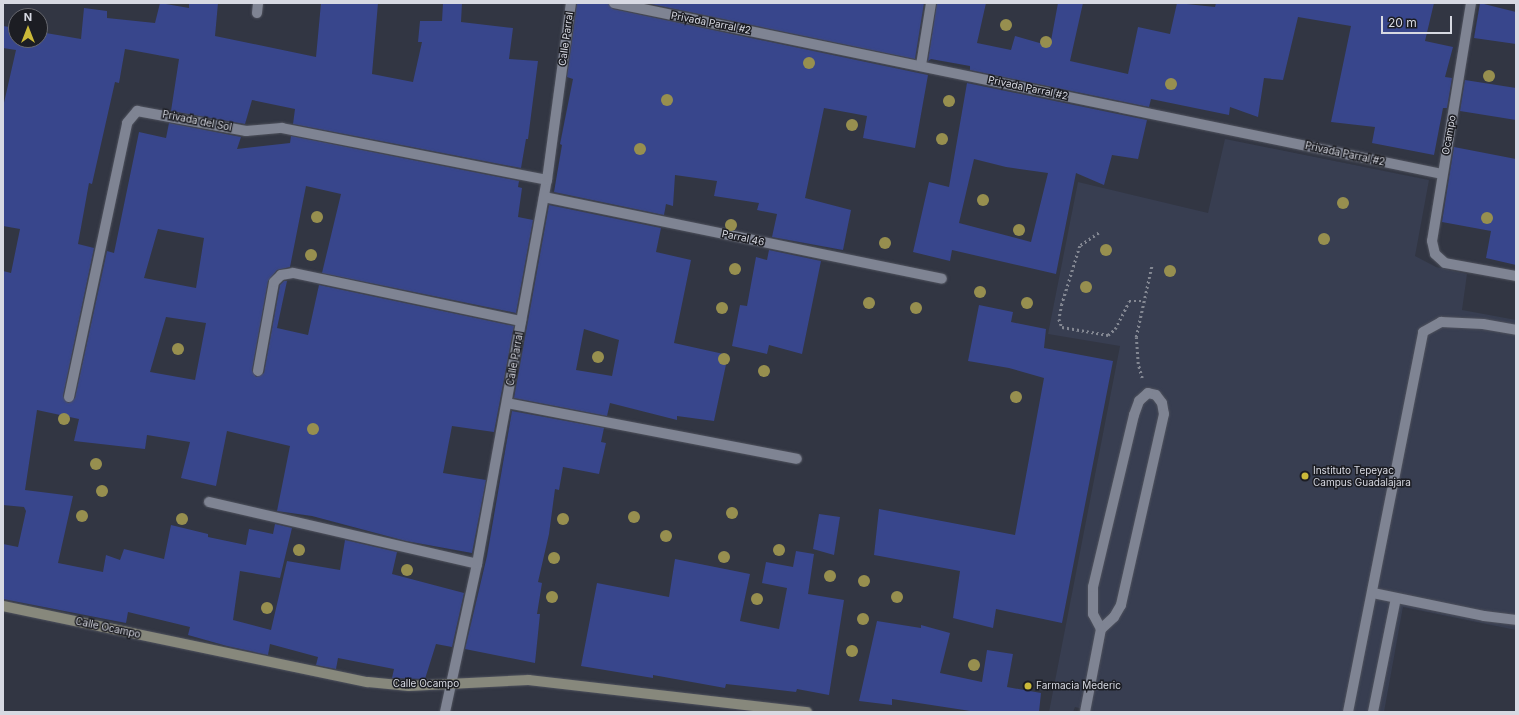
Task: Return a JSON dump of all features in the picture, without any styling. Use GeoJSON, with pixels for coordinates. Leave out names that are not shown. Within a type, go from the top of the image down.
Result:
{"type":"FeatureCollection","features":[{"type":"Feature","properties":{"kind":"street","name":"Calle Parral"},"geometry":{"type":"LineString","coordinates":[[445,712],[452,686],[477,564],[544,197],[571,3]]}},
{"type":"Feature","properties":{"kind":"street","name":"Privada Parral #2"},"geometry":{"type":"LineString","coordinates":[[614,3],[921,65],[1442,174]]}},
{"type":"Feature","properties":{"kind":"street"},"geometry":{"type":"LineString","coordinates":[[921,65],[931,3]]}},
{"type":"Feature","properties":{"kind":"street","name":"Ocampo"},"geometry":{"type":"LineString","coordinates":[[1471,3],[1432,241],[1435,254],[1445,263],[1516,276]]}},
{"type":"Feature","properties":{"kind":"street","name":"Privada del Sol"},"geometry":{"type":"LineString","coordinates":[[69,397],[127,123],[137,111],[246,131],[282,128],[547,180]]}},
{"type":"Feature","properties":{"kind":"street","name":"Parral 46"},"geometry":{"type":"LineString","coordinates":[[544,197],[942,279]]}},
{"type":"Feature","properties":{"kind":"street"},"geometry":{"type":"LineString","coordinates":[[258,371],[274,282],[281,275],[293,273],[521,322]]}},
{"type":"Feature","properties":{"kind":"street"},"geometry":{"type":"LineString","coordinates":[[1348,712],[1373,593],[1423,332],[1441,322],[1483,324],[1516,330]]}},
{"type":"Feature","properties":{"kind":"street"},"geometry":{"type":"LineString","coordinates":[[1085,712],[1101,629],[1114,617],[1121,605],[1164,414],[1162,402],[1156,395],[1148,393],[1139,401],[1134,415],[1093,587],[1093,614],[1101,629]]}},
{"type":"Feature","properties":{"kind":"street"},"geometry":{"type":"LineString","coordinates":[[507,403],[797,459]]}},
{"type":"Feature","properties":{"kind":"street"},"geometry":{"type":"LineString","coordinates":[[209,502],[477,564]]}},
{"type":"Feature","properties":{"kind":"street"},"geometry":{"type":"LineString","coordinates":[[1373,593],[1484,616],[1516,620]]}},
{"type":"Feature","properties":{"kind":"street"},"geometry":{"type":"LineString","coordinates":[[1373,712],[1396,598]]}},
{"type":"Feature","properties":{"kind":"street","name":"Calle Ocampo"},"geometry":{"type":"LineString","coordinates":[[3,606],[368,682],[409,686],[452,686],[529,680],[735,707],[807,712]]}},
{"type":"Feature","properties":{"kind":"path"},"geometry":{"type":"LineString","coordinates":[[1099,233],[1080,246],[1062,304],[1059,319],[1062,327],[1108,335],[1115,329],[1129,300],[1144,300]]}},
{"type":"Feature","properties":{"kind":"path"},"geometry":{"type":"LineString","coordinates":[[1148,393],[1138,364],[1136,337],[1152,264]]}},
{"type":"Feature","properties":{"kind":"shaded area","name":"Instituto Tepeyac Campus Guadalajara"},"geometry":{"type":"Polygon","coordinates":[[[1225,139],[1429,180],[1415,256],[1436,267],[1467,274],[1462,310],[1516,320],[1516,630],[1403,607],[1384,712],[1095,712],[1075,707],[1073,712],[1049,712],[1120,346],[1048,334],[1078,182],[1208,213],[1225,139]]]}},
{"type":"Feature","properties":{"kind":"building"},"geometry":{"type":"Polygon","coordinates":[[[160,3],[189,8],[189,3],[218,3],[215,36],[316,57],[321,3],[378,3],[372,74],[413,82],[422,42],[418,42],[420,21],[442,21],[443,3],[462,3],[461,22],[513,28],[509,59],[538,61],[528,139],[526,139],[521,168],[293,124],[295,109],[252,100],[245,124],[171,111],[179,59],[125,49],[119,83],[115,82],[92,184],[89,183],[78,244],[94,248],[63,396],[68,403],[75,398],[107,251],[114,253],[139,132],[166,138],[169,123],[241,137],[237,149],[290,143],[291,136],[519,181],[518,187],[522,188],[518,217],[533,220],[516,313],[322,273],[341,194],[306,186],[290,267],[277,270],[268,281],[252,370],[256,377],[264,373],[280,285],[284,281],[287,281],[277,328],[308,335],[319,285],[514,326],[494,432],[452,426],[443,473],[486,480],[472,553],[406,541],[312,516],[277,511],[290,446],[227,431],[216,486],[181,478],[190,442],[147,435],[145,449],[74,441],[79,419],[37,410],[25,490],[73,496],[58,563],[103,572],[106,555],[120,560],[124,549],[164,559],[171,525],[208,534],[208,537],[246,545],[249,529],[273,534],[275,524],[292,528],[280,578],[240,571],[233,620],[271,630],[287,561],[340,570],[345,540],[397,552],[392,574],[464,593],[452,647],[436,644],[425,679],[392,678],[394,669],[338,658],[336,669],[316,665],[318,657],[270,644],[268,655],[227,646],[188,635],[190,627],[128,612],[126,623],[3,599],[3,544],[18,547],[26,511],[24,507],[3,505],[3,271],[11,273],[20,229],[3,226],[3,107],[16,50],[3,48],[3,26],[8,27],[8,48],[48,48],[48,33],[81,39],[84,8],[107,11],[107,18],[155,23],[160,3]],[[158,229],[144,278],[196,288],[204,238],[158,229]],[[166,317],[150,372],[195,380],[206,323],[166,317]]]}},
{"type":"Feature","properties":{"kind":"building"},"geometry":{"type":"Polygon","coordinates":[[[577,3],[608,3],[613,9],[928,75],[915,148],[863,138],[867,116],[824,108],[805,198],[851,210],[843,250],[772,237],[777,214],[757,210],[759,203],[714,196],[717,181],[675,175],[673,206],[666,204],[664,215],[554,192],[562,145],[560,144],[573,79],[567,77],[577,3]]]}},
{"type":"Feature","properties":{"kind":"building"},"geometry":{"type":"Polygon","coordinates":[[[646,3],[924,3],[915,59],[646,3]]]}},
{"type":"Feature","properties":{"kind":"building"},"geometry":{"type":"Polygon","coordinates":[[[937,3],[986,3],[977,43],[1011,50],[1015,36],[1050,46],[1058,3],[1083,3],[1070,61],[1128,74],[1138,27],[1170,34],[1177,3],[1215,7],[1216,3],[1434,3],[1425,41],[1453,47],[1445,77],[1452,78],[1447,108],[1443,108],[1434,155],[1372,143],[1375,127],[1331,122],[1351,26],[1298,17],[1283,80],[1264,78],[1258,117],[1230,107],[1229,115],[1151,99],[1149,107],[970,70],[970,66],[931,59],[928,61],[937,3]]]}},
{"type":"Feature","properties":{"kind":"building"},"geometry":{"type":"Polygon","coordinates":[[[1480,3],[1516,12],[1516,44],[1474,38],[1480,3]]]}},
{"type":"Feature","properties":{"kind":"building"},"geometry":{"type":"Polygon","coordinates":[[[1465,80],[1516,88],[1516,120],[1460,111],[1465,80]]]}},
{"type":"Feature","properties":{"kind":"building"},"geometry":{"type":"Polygon","coordinates":[[[967,83],[1147,120],[1138,159],[1112,155],[1104,185],[1076,173],[1056,274],[952,250],[950,261],[913,252],[929,182],[949,187],[967,83]],[[974,159],[959,223],[1031,242],[1048,173],[1006,167],[974,159]]]}},
{"type":"Feature","properties":{"kind":"building"},"geometry":{"type":"Polygon","coordinates":[[[1454,147],[1516,159],[1516,265],[1486,258],[1491,231],[1442,222],[1454,147]]]}},
{"type":"Feature","properties":{"kind":"building"},"geometry":{"type":"Polygon","coordinates":[[[549,205],[661,228],[656,252],[691,260],[674,343],[728,355],[714,421],[677,416],[677,420],[610,403],[607,416],[514,398],[549,205]],[[584,329],[576,370],[612,376],[619,340],[584,329]]]}},
{"type":"Feature","properties":{"kind":"building"},"geometry":{"type":"Polygon","coordinates":[[[769,250],[821,261],[802,354],[769,345],[767,354],[732,346],[740,305],[747,306],[756,257],[767,260],[769,250]]]}},
{"type":"Feature","properties":{"kind":"building"},"geometry":{"type":"Polygon","coordinates":[[[979,305],[1013,312],[1011,322],[1046,329],[1044,348],[1113,361],[1062,623],[996,609],[993,628],[953,618],[960,571],[874,555],[879,509],[1015,535],[1044,378],[1009,368],[968,361],[979,305]]]}},
{"type":"Feature","properties":{"kind":"building"},"geometry":{"type":"Polygon","coordinates":[[[512,411],[604,428],[601,442],[606,443],[599,474],[563,467],[559,490],[555,489],[549,534],[538,582],[542,583],[537,614],[540,614],[535,663],[465,649],[487,556],[512,411]]]}},
{"type":"Feature","properties":{"kind":"building"},"geometry":{"type":"Polygon","coordinates":[[[819,514],[840,517],[834,555],[813,549],[819,514]]]}},
{"type":"Feature","properties":{"kind":"building"},"geometry":{"type":"Polygon","coordinates":[[[796,551],[814,554],[808,594],[844,600],[829,695],[797,689],[796,692],[726,684],[725,688],[653,675],[653,678],[581,666],[597,583],[669,597],[675,559],[750,574],[740,621],[779,629],[787,588],[762,583],[766,562],[793,567],[796,551]]]}},
{"type":"Feature","properties":{"kind":"building"},"geometry":{"type":"Polygon","coordinates":[[[877,621],[921,628],[921,625],[950,633],[940,673],[982,682],[987,650],[1013,654],[1007,687],[1041,693],[1039,712],[977,712],[892,699],[892,705],[859,701],[877,621]]]}},
{"type":"Feature","properties":{"kind":"place","name":"Instituto Tepeyac Campus Guadalajara"},"geometry":{"type":"Point","coordinates":[1305,476]}},
{"type":"Feature","properties":{"kind":"place","name":"Farmacia Mederic"},"geometry":{"type":"Point","coordinates":[1028,686]}}]}
